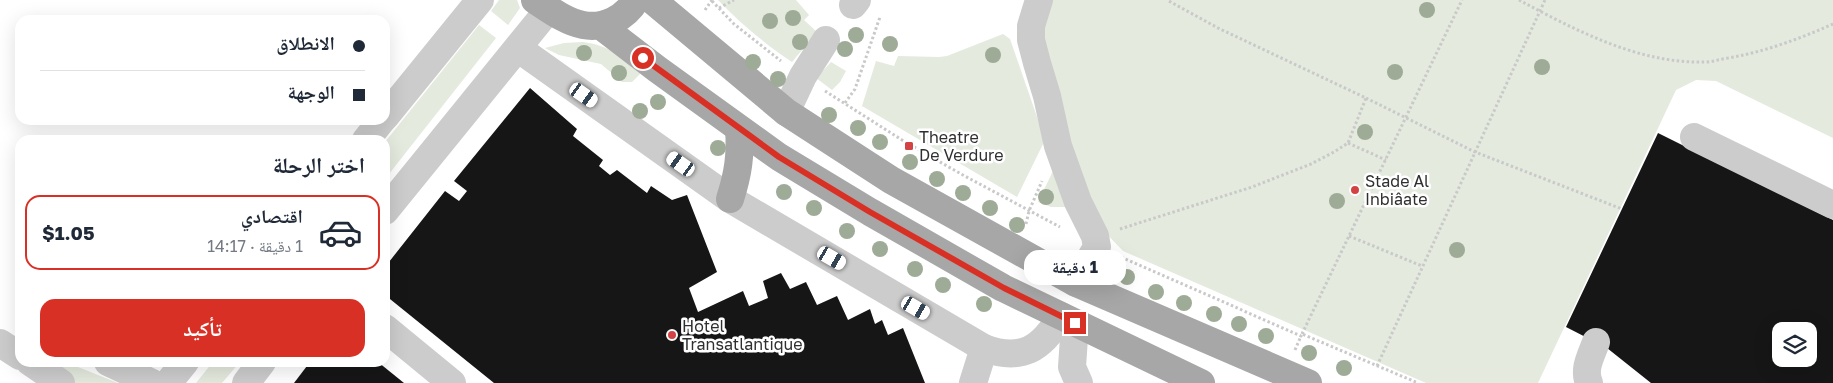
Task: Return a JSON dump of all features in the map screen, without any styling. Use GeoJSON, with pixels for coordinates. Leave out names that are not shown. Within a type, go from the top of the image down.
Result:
{"type":"FeatureCollection","features":[{"type":"Feature","properties":{"kind":"main road"},"geometry":{"type":"LineString","coordinates":[[542,5],[582,25],[601,26],[618,19],[632,7],[636,0]]}},
{"type":"Feature","properties":{"kind":"main road"},"geometry":{"type":"LineString","coordinates":[[652,0],[786,112],[891,180],[1076,283],[1308,383]]}},
{"type":"Feature","properties":{"kind":"main road"},"geometry":{"type":"LineString","coordinates":[[601,26],[779,157],[870,212],[1004,288],[1201,383]]}},
{"type":"Feature","properties":{"kind":"main road"},"geometry":{"type":"LineString","coordinates":[[730,199],[741,153],[740,129]]}},
{"type":"Feature","properties":{"kind":"street"},"geometry":{"type":"LineString","coordinates":[[390,111],[480,0]]}},
{"type":"Feature","properties":{"kind":"street"},"geometry":{"type":"LineString","coordinates":[[1039,0],[1031,26],[1031,40],[1047,96],[1058,146],[1078,202],[1096,241],[1076,283]]}},
{"type":"Feature","properties":{"kind":"street"},"geometry":{"type":"LineString","coordinates":[[390,205],[519,49],[542,5]]}},
{"type":"Feature","properties":{"kind":"street"},"geometry":{"type":"LineString","coordinates":[[786,112],[803,76],[826,40]]}},
{"type":"Feature","properties":{"kind":"street"},"geometry":{"type":"LineString","coordinates":[[519,49],[730,199],[984,348],[998,353],[1013,354],[1028,351],[1042,343],[1052,332],[1068,320]]}},
{"type":"Feature","properties":{"kind":"street"},"geometry":{"type":"LineString","coordinates":[[370,135],[378,125]]}},
{"type":"Feature","properties":{"kind":"street"},"geometry":{"type":"LineString","coordinates":[[1694,137],[1833,206]]}},
{"type":"Feature","properties":{"kind":"street"},"geometry":{"type":"LineString","coordinates":[[1068,320],[1072,367],[1078,383]]}},
{"type":"Feature","properties":{"kind":"street"},"geometry":{"type":"LineString","coordinates":[[0,332],[15,335]]}},
{"type":"Feature","properties":{"kind":"street"},"geometry":{"type":"LineString","coordinates":[[390,332],[452,383]]}},
{"type":"Feature","properties":{"kind":"street"},"geometry":{"type":"LineString","coordinates":[[0,342],[15,352]]}},
{"type":"Feature","properties":{"kind":"street"},"geometry":{"type":"LineString","coordinates":[[1589,383],[1586,376],[1586,368],[1596,342]]}},
{"type":"Feature","properties":{"kind":"street"},"geometry":{"type":"LineString","coordinates":[[973,383],[984,348]]}},
{"type":"Feature","properties":{"kind":"street"},"geometry":{"type":"LineString","coordinates":[[37,367],[61,383]]}},
{"type":"Feature","properties":{"kind":"street"},"geometry":{"type":"LineString","coordinates":[[118,367],[152,383]]}},
{"type":"Feature","properties":{"kind":"street"},"geometry":{"type":"LineString","coordinates":[[168,383],[181,367]]}},
{"type":"Feature","properties":{"kind":"street"},"geometry":{"type":"LineString","coordinates":[[246,383],[258,367]]}},
{"type":"Feature","properties":{"kind":"path"},"geometry":{"type":"LineString","coordinates":[[719,8],[734,0]]}},
{"type":"Feature","properties":{"kind":"path"},"geometry":{"type":"LineString","coordinates":[[1167,0],[1218,28],[1475,152],[1622,209]]}},
{"type":"Feature","properties":{"kind":"path"},"geometry":{"type":"LineString","coordinates":[[1302,334],[1462,0]]}},
{"type":"Feature","properties":{"kind":"path"},"geometry":{"type":"LineString","coordinates":[[1519,0],[1599,38],[1641,54],[1679,60],[1706,62],[1749,54],[1810,34],[1833,24]]}},
{"type":"Feature","properties":{"kind":"path"},"geometry":{"type":"LineString","coordinates":[[1377,366],[1545,0]]}},
{"type":"Feature","properties":{"kind":"path"},"geometry":{"type":"LineString","coordinates":[[712,1],[734,24],[772,55],[902,140],[961,174],[1096,241],[1301,336],[1302,334],[1418,383]]}},
{"type":"Feature","properties":{"kind":"path"},"geometry":{"type":"LineString","coordinates":[[845,103],[855,89],[880,17]]}},
{"type":"Feature","properties":{"kind":"path"},"geometry":{"type":"LineString","coordinates":[[1096,241],[1135,225],[1252,187],[1311,164],[1348,143],[1366,98]]}},
{"type":"Feature","properties":{"kind":"path"},"geometry":{"type":"LineString","coordinates":[[1348,143],[1386,160]]}},
{"type":"Feature","properties":{"kind":"path"},"geometry":{"type":"LineString","coordinates":[[1349,236],[1422,266]]}},
{"type":"Feature","properties":{"kind":"shaded area"},"geometry":{"type":"Polygon","coordinates":[[[499,0],[517,0],[520,8],[508,25],[491,11],[499,0]]]}},
{"type":"Feature","properties":{"kind":"shaded area"},"geometry":{"type":"Polygon","coordinates":[[[718,0],[796,0],[809,15],[804,20],[817,32],[792,62],[754,33],[718,0]]]}},
{"type":"Feature","properties":{"kind":"shaded area","name":"Stade Al Inbiâate"},"geometry":{"type":"Polygon","coordinates":[[[1051,0],[1833,0],[1833,138],[1716,81],[1696,80],[1676,90],[1538,383],[1426,383],[1123,251],[1100,227],[1079,181],[1036,31],[1051,0]]]}},
{"type":"Feature","properties":{"kind":"shaded area"},"geometry":{"type":"Polygon","coordinates":[[[479,25],[496,38],[390,173],[390,136],[479,25]]]}},
{"type":"Feature","properties":{"kind":"shaded area"},"geometry":{"type":"Polygon","coordinates":[[[1003,34],[1010,39],[1045,140],[1017,197],[862,106],[876,61],[894,66],[898,56],[947,56],[1003,34]]]}},
{"type":"Feature","properties":{"kind":"shaded area"},"geometry":{"type":"Polygon","coordinates":[[[564,43],[592,43],[613,52],[640,71],[640,74],[632,82],[622,82],[601,64],[559,55],[545,48],[564,43]]]}},
{"type":"Feature","properties":{"kind":"shaded area"},"geometry":{"type":"Polygon","coordinates":[[[831,62],[846,71],[840,82],[832,90],[816,78],[831,62]]]}},
{"type":"Feature","properties":{"kind":"shaded area"},"geometry":{"type":"Polygon","coordinates":[[[1054,169],[1068,207],[1051,207],[1038,202],[1054,169]]]}},
{"type":"Feature","properties":{"kind":"shaded area"},"geometry":{"type":"Polygon","coordinates":[[[48,367],[78,367],[118,383],[71,383],[48,367]]]}},
{"type":"Feature","properties":{"kind":"shaded area"},"geometry":{"type":"Polygon","coordinates":[[[209,367],[236,367],[222,383],[196,383],[209,367]]]}},
{"type":"Feature","properties":{"kind":"building"},"geometry":{"type":"Polygon","coordinates":[[[530,88],[577,129],[573,136],[603,160],[599,166],[610,175],[617,170],[647,193],[651,186],[672,200],[687,195],[717,272],[689,288],[698,312],[743,291],[749,306],[768,298],[763,281],[781,273],[790,289],[806,282],[817,305],[837,296],[848,320],[870,309],[875,324],[882,320],[888,335],[903,328],[925,383],[494,383],[390,299],[390,261],[445,191],[459,201],[467,191],[454,181],[530,88]]]}},
{"type":"Feature","properties":{"kind":"building"},"geometry":{"type":"Polygon","coordinates":[[[1658,133],[1833,220],[1833,383],[1651,383],[1607,348],[1566,327],[1658,133]]]}},
{"type":"Feature","properties":{"kind":"building"},"geometry":{"type":"Polygon","coordinates":[[[306,367],[384,367],[404,383],[294,383],[306,367]]]}},
{"type":"Feature","properties":{"kind":"place","name":"Theatre De Verdure"},"geometry":{"type":"Point","coordinates":[909,146]}},
{"type":"Feature","properties":{"kind":"place","name":"Stade Al Inbiâate"},"geometry":{"type":"Point","coordinates":[1355,190]}},
{"type":"Feature","properties":{"kind":"place","name":"Hotel Transatlantique"},"geometry":{"type":"Point","coordinates":[672,335]}},
{"type":"Feature","properties":{"kind":"route"},"geometry":{"type":"LineString","coordinates":[[643,58],[779,157],[870,212],[1004,288],[1075,323]]}}]}
